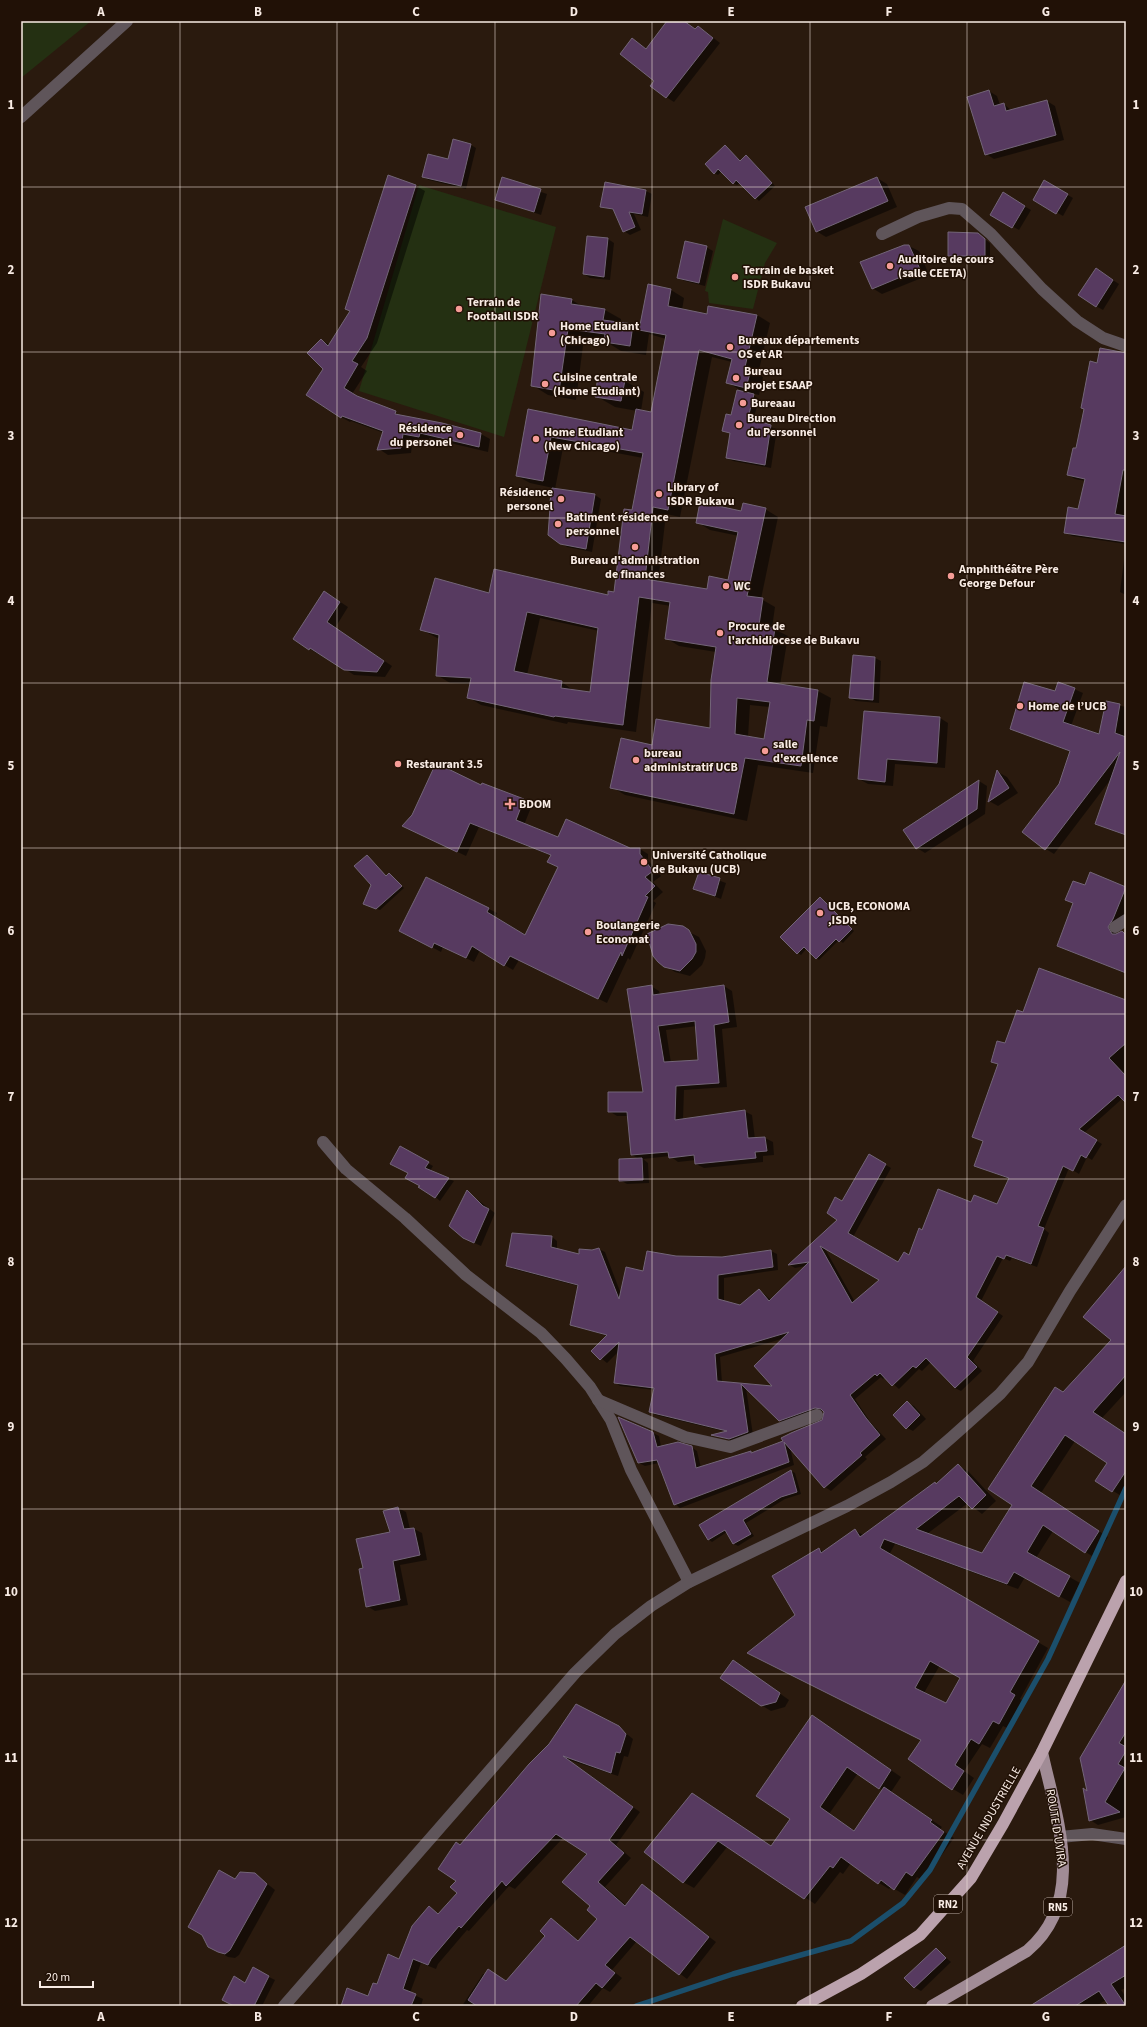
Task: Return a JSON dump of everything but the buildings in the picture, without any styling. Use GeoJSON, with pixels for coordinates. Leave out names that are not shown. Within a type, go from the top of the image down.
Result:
{"type":"FeatureCollection","features":[{"type":"Feature","properties":{"kind":"highway","name":"AVENUE INDUSTRIELLE"},"geometry":{"type":"LineString","coordinates":[[802,2006],[861,1974],[920,1935],[971,1878],[1004,1824],[1042,1752],[1126,1581]]}},
{"type":"Feature","properties":{"kind":"main road","name":"ROUTE D'UVIRA"},"geometry":{"type":"LineString","coordinates":[[932,2006],[1027,1951],[1040,1940],[1059,1905],[1063,1884],[1063,1856],[1042,1752]]}},
{"type":"Feature","properties":{"kind":"street"},"geometry":{"type":"LineString","coordinates":[[22,114],[128,21]]}},
{"type":"Feature","properties":{"kind":"street"},"geometry":{"type":"LineString","coordinates":[[882,234],[918,217],[950,208],[962,208],[991,234],[1042,289],[1077,321],[1104,338],[1126,346]]}},
{"type":"Feature","properties":{"kind":"street"},"geometry":{"type":"LineString","coordinates":[[1115,927],[1126,920]]}},
{"type":"Feature","properties":{"kind":"street"},"geometry":{"type":"LineString","coordinates":[[323,1142],[346,1169],[405,1218],[466,1274],[541,1333],[566,1359],[598,1400],[611,1420],[631,1470],[689,1582]]}},
{"type":"Feature","properties":{"kind":"street"},"geometry":{"type":"LineString","coordinates":[[284,2006],[575,1673],[615,1634],[651,1606],[689,1582],[847,1506],[891,1482],[923,1462],[1000,1394],[1028,1362],[1070,1291],[1126,1205]]}},
{"type":"Feature","properties":{"kind":"street"},"geometry":{"type":"LineString","coordinates":[[598,1400],[685,1437],[730,1447],[817,1416]]}},
{"type":"Feature","properties":{"kind":"street"},"geometry":{"type":"LineString","coordinates":[[1060,1837],[1092,1834],[1126,1839]]}},
{"type":"Feature","properties":{"kind":"green space"},"geometry":{"type":"Polygon","coordinates":[[[21,21],[91,21],[21,78],[21,21]]]}},
{"type":"Feature","properties":{"kind":"green space","name":"Terrain de Football ISDR"},"geometry":{"type":"Polygon","coordinates":[[[419,185],[556,227],[504,437],[359,391],[419,185]]]}},
{"type":"Feature","properties":{"kind":"green space","name":"Terrain de basket ISDR Bukavu"},"geometry":{"type":"Polygon","coordinates":[[[723,219],[777,243],[765,263],[753,309],[709,303],[708,292],[705,291],[723,219]]]}},
{"type":"Feature","properties":{"kind":"waterway"},"geometry":{"type":"LineString","coordinates":[[636,2006],[733,1974],[851,1941],[903,1903],[930,1870],[1048,1659],[1126,1488]]}},
{"type":"Feature","properties":{"kind":"place","name":"Auditoire de cours (salle CEETA)"},"geometry":{"type":"Point","coordinates":[890,266]}},
{"type":"Feature","properties":{"kind":"place","name":"Terrain de basket ISDR Bukavu"},"geometry":{"type":"Point","coordinates":[735,277]}},
{"type":"Feature","properties":{"kind":"place","name":"Terrain de Football ISDR"},"geometry":{"type":"Point","coordinates":[459,309]}},
{"type":"Feature","properties":{"kind":"place","name":"Home Etudiant (Chicago)"},"geometry":{"type":"Point","coordinates":[552,333]}},
{"type":"Feature","properties":{"kind":"place","name":"Bureaux départements OS et AR"},"geometry":{"type":"Point","coordinates":[730,347]}},
{"type":"Feature","properties":{"kind":"place","name":"Bureau projet ESAAP"},"geometry":{"type":"Point","coordinates":[736,378]}},
{"type":"Feature","properties":{"kind":"place","name":"Cuisine centrale (Home Etudiant)"},"geometry":{"type":"Point","coordinates":[545,384]}},
{"type":"Feature","properties":{"kind":"place","name":"Bureaau"},"geometry":{"type":"Point","coordinates":[743,403]}},
{"type":"Feature","properties":{"kind":"place","name":"Bureau Direction du Personnel"},"geometry":{"type":"Point","coordinates":[739,425]}},
{"type":"Feature","properties":{"kind":"place","name":"Résidence du personel"},"geometry":{"type":"Point","coordinates":[460,435]}},
{"type":"Feature","properties":{"kind":"place","name":"Home Etudiant (New Chicago)"},"geometry":{"type":"Point","coordinates":[536,439]}},
{"type":"Feature","properties":{"kind":"place","name":"Library of ISDR Bukavu"},"geometry":{"type":"Point","coordinates":[659,494]}},
{"type":"Feature","properties":{"kind":"place","name":"Résidence personel"},"geometry":{"type":"Point","coordinates":[561,499]}},
{"type":"Feature","properties":{"kind":"place","name":"Batiment résidence personnel"},"geometry":{"type":"Point","coordinates":[558,524]}},
{"type":"Feature","properties":{"kind":"place","name":"Bureau d'administration de finances"},"geometry":{"type":"Point","coordinates":[635,547]}},
{"type":"Feature","properties":{"kind":"place","name":"Amphithéâtre Père George Defour"},"geometry":{"type":"Point","coordinates":[951,576]}},
{"type":"Feature","properties":{"kind":"place","name":"WC"},"geometry":{"type":"Point","coordinates":[726,586]}},
{"type":"Feature","properties":{"kind":"place","name":"Procure de l'archidiocese de Bukavu"},"geometry":{"type":"Point","coordinates":[720,633]}},
{"type":"Feature","properties":{"kind":"place","name":"Home de l’UCB"},"geometry":{"type":"Point","coordinates":[1020,706]}},
{"type":"Feature","properties":{"kind":"place","name":"salle d'excellence"},"geometry":{"type":"Point","coordinates":[765,751]}},
{"type":"Feature","properties":{"kind":"place","name":"bureau administratif UCB"},"geometry":{"type":"Point","coordinates":[636,760]}},
{"type":"Feature","properties":{"kind":"place","name":"Restaurant 3.5"},"geometry":{"type":"Point","coordinates":[398,764]}},
{"type":"Feature","properties":{"kind":"place","name":"BDOM"},"geometry":{"type":"Point","coordinates":[510,804]}},
{"type":"Feature","properties":{"kind":"place","name":"Université Catholique de Bukavu (UCB)"},"geometry":{"type":"Point","coordinates":[644,862]}},
{"type":"Feature","properties":{"kind":"place","name":"UCB, ECONOMA ,ISDR"},"geometry":{"type":"Point","coordinates":[820,913]}},
{"type":"Feature","properties":{"kind":"place","name":"Boulangerie Economat"},"geometry":{"type":"Point","coordinates":[588,932]}}]}
